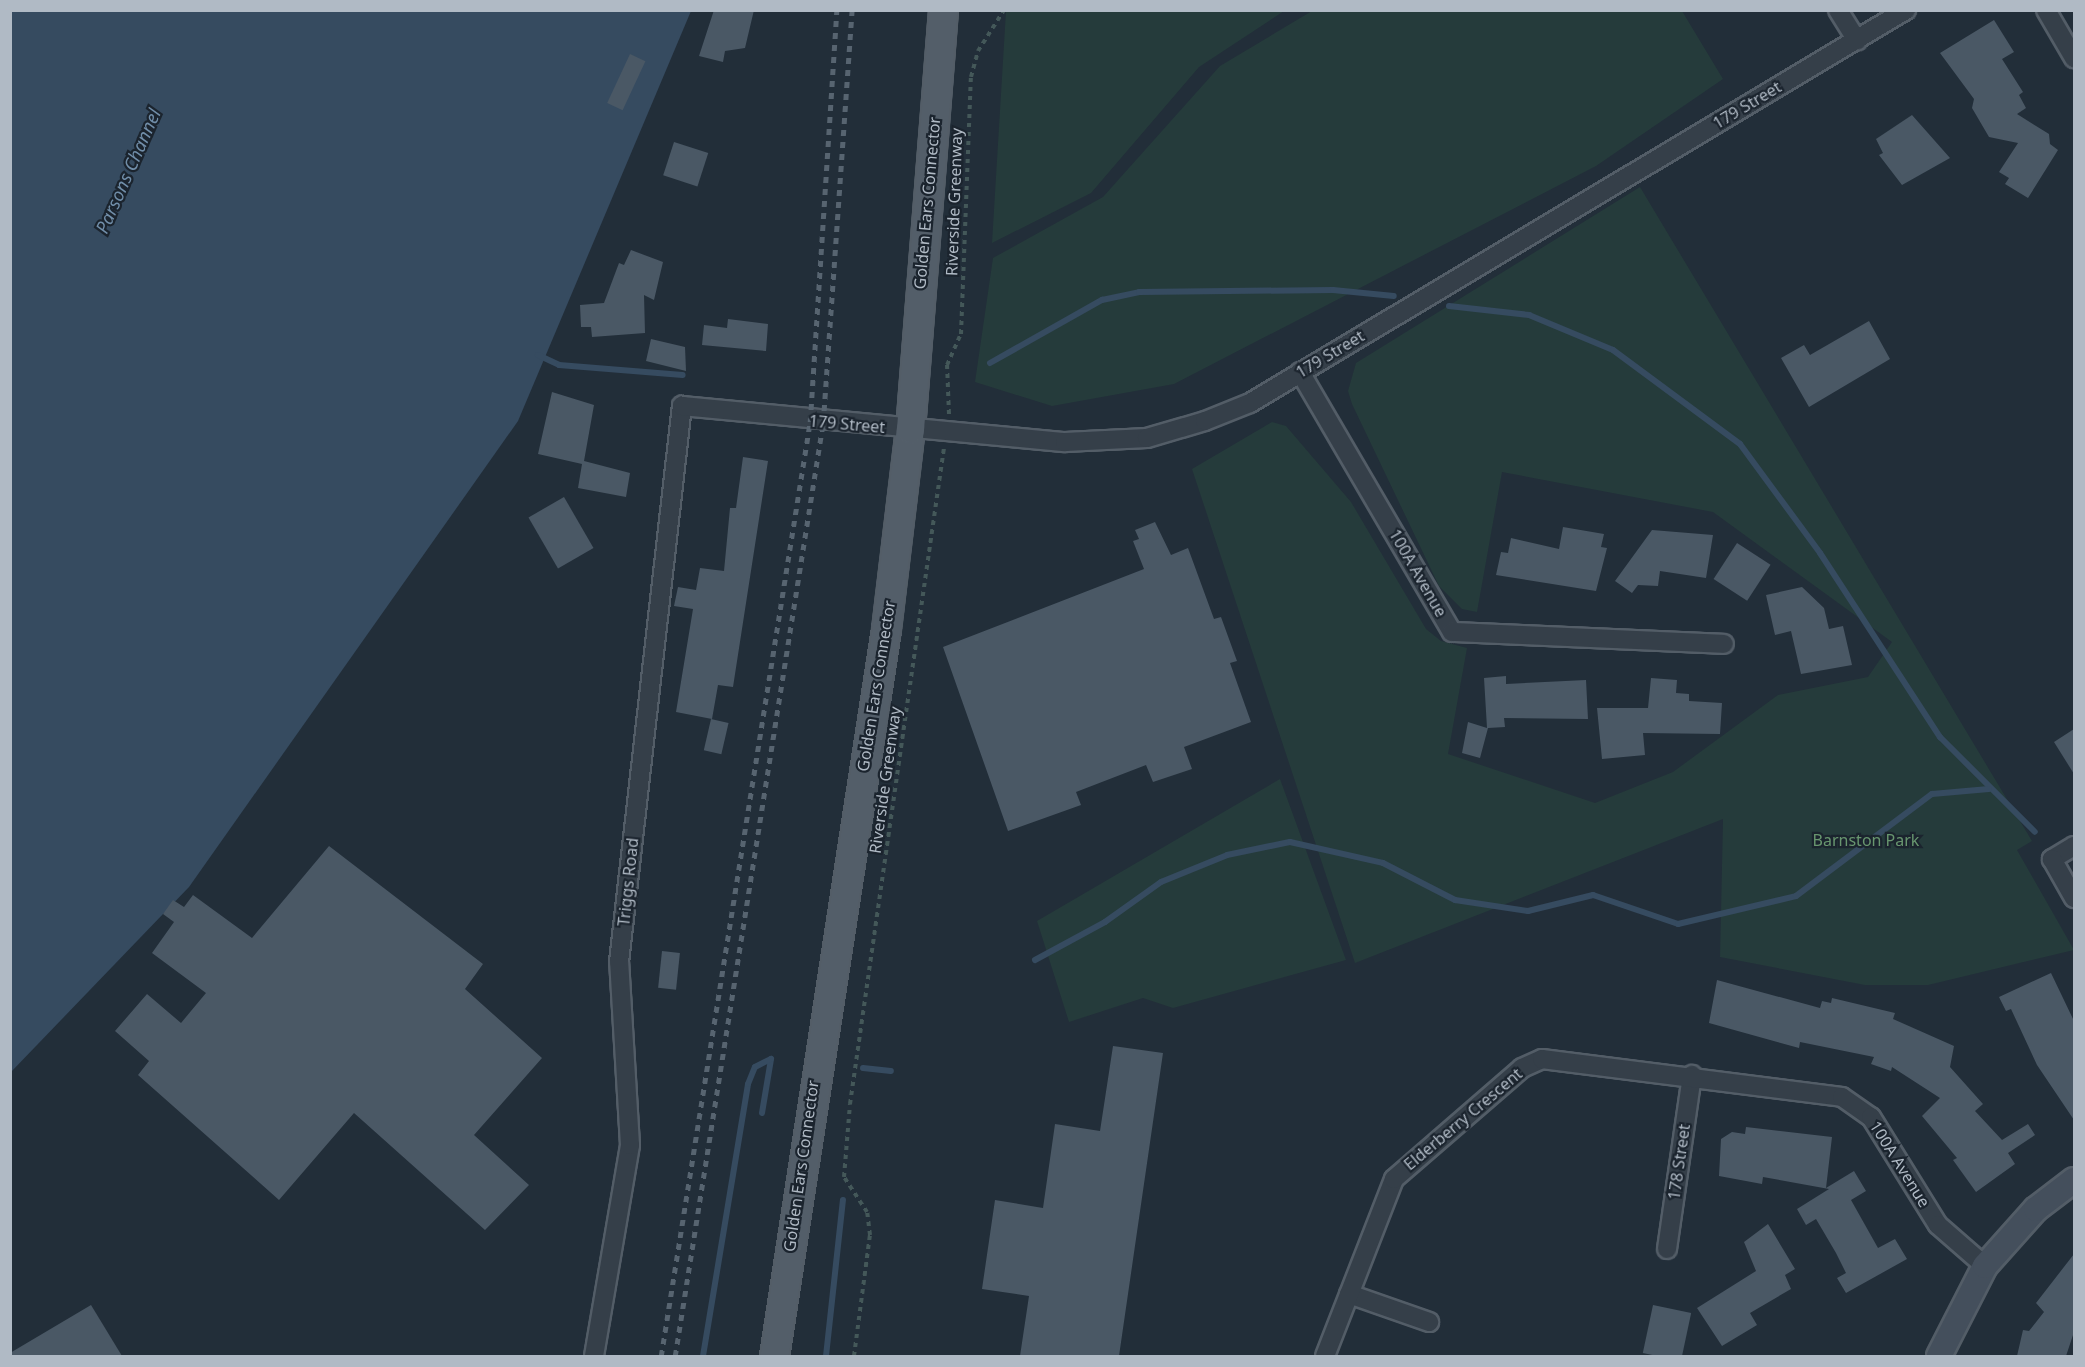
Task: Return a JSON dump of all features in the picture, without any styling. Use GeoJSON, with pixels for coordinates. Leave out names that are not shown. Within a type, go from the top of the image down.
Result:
{"type":"FeatureCollection","features":[{"type":"Feature","properties":{"kind":"main road","name":"Golden Ears Connector"},"geometry":{"type":"LineString","coordinates":[[774,1356],[886,629],[910,429],[943,10]]}},
{"type":"Feature","properties":{"kind":"street"},"geometry":{"type":"LineString","coordinates":[[1838,10],[1857,40]]}},
{"type":"Feature","properties":{"kind":"street","name":"179 Street"},"geometry":{"type":"LineString","coordinates":[[682,406],[711,413],[746,408],[810,422],[1065,442],[1147,438],[1250,403],[1906,10]]}},
{"type":"Feature","properties":{"kind":"street"},"geometry":{"type":"LineString","coordinates":[[2046,10],[2074,58]]}},
{"type":"Feature","properties":{"kind":"street","name":"100A Avenue"},"geometry":{"type":"LineString","coordinates":[[1300,372],[1452,632],[1724,644]]}},
{"type":"Feature","properties":{"kind":"street","name":"Triggs Road"},"geometry":{"type":"LineString","coordinates":[[594,1356],[630,1146],[619,962],[682,406]]}},
{"type":"Feature","properties":{"kind":"street"},"geometry":{"type":"LineString","coordinates":[[2074,846],[2052,860],[2074,898]]}},
{"type":"Feature","properties":{"kind":"street","name":"Elderberry Crescent"},"geometry":{"type":"LineString","coordinates":[[1325,1356],[1384,1197],[1399,1173],[1522,1068],[1552,1059],[1692,1075]]}},
{"type":"Feature","properties":{"kind":"street","name":"100A Avenue"},"geometry":{"type":"LineString","coordinates":[[1692,1075],[1842,1097],[1871,1117],[1938,1225],[1985,1266]]}},
{"type":"Feature","properties":{"kind":"street","name":"178 Street"},"geometry":{"type":"LineString","coordinates":[[1666,1248],[1692,1075]]}},
{"type":"Feature","properties":{"kind":"street"},"geometry":{"type":"LineString","coordinates":[[1939,1356],[1985,1266],[2036,1209],[2074,1180]]}},
{"type":"Feature","properties":{"kind":"street"},"geometry":{"type":"LineString","coordinates":[[1348,1294],[1429,1322]]}},
{"type":"Feature","properties":{"kind":"path","name":"Riverside Greenway"},"geometry":{"type":"LineString","coordinates":[[951,400],[947,365],[961,334],[971,77],[978,51],[1004,10]]}},
{"type":"Feature","properties":{"kind":"path","name":"Riverside Greenway"},"geometry":{"type":"LineString","coordinates":[[854,1356],[870,1235],[867,1212],[844,1177],[850,1104],[942,460]]}},
{"type":"Feature","properties":{"kind":"green space"},"geometry":{"type":"Polygon","coordinates":[[[1006,10],[1284,11],[1199,67],[1091,193],[992,243],[1006,10]]]}},
{"type":"Feature","properties":{"kind":"green space"},"geometry":{"type":"Polygon","coordinates":[[[1312,11],[1682,11],[1723,79],[1596,166],[1174,384],[1052,406],[975,382],[993,258],[1103,197],[1220,66],[1312,11]]]}},
{"type":"Feature","properties":{"kind":"green space","name":"Barnston Park"},"geometry":{"type":"Polygon","coordinates":[[[1640,187],[2032,841],[2017,850],[2074,950],[1928,985],[1865,985],[1720,957],[1723,819],[1355,963],[1192,469],[1272,422],[1286,426],[1351,502],[1426,629],[1441,641],[1467,648],[1448,754],[1595,803],[1673,772],[1778,695],[1868,677],[1892,642],[1713,512],[1502,472],[1477,612],[1462,609],[1439,586],[1352,404],[1348,391],[1356,363],[1640,187]]]}},
{"type":"Feature","properties":{"kind":"green space"},"geometry":{"type":"Polygon","coordinates":[[[1280,779],[1346,960],[1173,1008],[1143,998],[1069,1022],[1037,921],[1280,779]]]}},
{"type":"Feature","properties":{"kind":"water","name":"Parsons Channel"},"geometry":{"type":"Polygon","coordinates":[[[11,11],[691,11],[518,421],[189,887],[11,1072],[11,11]]]}},
{"type":"Feature","properties":{"kind":"building"},"geometry":{"type":"Polygon","coordinates":[[[714,10],[754,10],[745,48],[725,51],[723,62],[699,56],[714,10]]]}},
{"type":"Feature","properties":{"kind":"building"},"geometry":{"type":"Polygon","coordinates":[[[1994,20],[2014,52],[2002,59],[2023,92],[2019,95],[2026,108],[2017,114],[2049,134],[2050,144],[2058,150],[2028,198],[2005,184],[2009,178],[1999,172],[2018,143],[1989,137],[1972,108],[1974,99],[1940,53],[1994,20]]]}},
{"type":"Feature","properties":{"kind":"building"},"geometry":{"type":"Polygon","coordinates":[[[630,54],[645,61],[623,110],[607,103],[630,54]]]}},
{"type":"Feature","properties":{"kind":"building"},"geometry":{"type":"Polygon","coordinates":[[[1912,115],[1950,158],[1902,185],[1879,155],[1883,153],[1876,139],[1912,115]]]}},
{"type":"Feature","properties":{"kind":"building"},"geometry":{"type":"Polygon","coordinates":[[[674,142],[708,153],[697,186],[663,175],[674,142]]]}},
{"type":"Feature","properties":{"kind":"building"},"geometry":{"type":"Polygon","coordinates":[[[631,250],[663,262],[654,300],[644,295],[645,333],[592,337],[591,327],[581,327],[580,305],[604,303],[619,263],[624,265],[631,250]]]}},
{"type":"Feature","properties":{"kind":"building"},"geometry":{"type":"Polygon","coordinates":[[[728,319],[768,324],[766,351],[702,345],[704,325],[727,328],[728,319]]]}},
{"type":"Feature","properties":{"kind":"building"},"geometry":{"type":"Polygon","coordinates":[[[1869,321],[1890,359],[1809,407],[1781,358],[1804,345],[1810,355],[1869,321]]]}},
{"type":"Feature","properties":{"kind":"building"},"geometry":{"type":"Polygon","coordinates":[[[651,339],[685,347],[686,371],[646,361],[651,339]]]}},
{"type":"Feature","properties":{"kind":"building"},"geometry":{"type":"Polygon","coordinates":[[[552,392],[594,405],[584,461],[630,473],[626,497],[578,488],[582,464],[538,454],[552,392]]]}},
{"type":"Feature","properties":{"kind":"building"},"geometry":{"type":"Polygon","coordinates":[[[743,457],[768,461],[733,687],[718,685],[712,719],[676,712],[693,609],[674,606],[678,587],[696,590],[700,568],[724,571],[730,508],[736,508],[743,457]]]}},
{"type":"Feature","properties":{"kind":"building"},"geometry":{"type":"Polygon","coordinates":[[[564,497],[594,548],[558,569],[528,518],[564,497]]]}},
{"type":"Feature","properties":{"kind":"building"},"geometry":{"type":"Polygon","coordinates":[[[1155,522],[1171,555],[1188,548],[1214,619],[1221,617],[1237,661],[1230,663],[1251,722],[1184,747],[1192,769],[1153,782],[1146,765],[1076,792],[1081,805],[1008,831],[943,647],[1144,569],[1133,541],[1139,539],[1135,530],[1155,522]]]}},
{"type":"Feature","properties":{"kind":"building"},"geometry":{"type":"Polygon","coordinates":[[[1563,527],[1604,534],[1601,547],[1607,548],[1596,591],[1496,575],[1501,552],[1508,553],[1511,538],[1559,549],[1563,527]]]}},
{"type":"Feature","properties":{"kind":"building"},"geometry":{"type":"Polygon","coordinates":[[[1652,530],[1713,535],[1706,578],[1660,571],[1658,586],[1638,585],[1632,593],[1615,581],[1652,530]]]}},
{"type":"Feature","properties":{"kind":"building"},"geometry":{"type":"Polygon","coordinates":[[[1737,543],[1771,565],[1747,601],[1714,579],[1737,543]]]}},
{"type":"Feature","properties":{"kind":"building"},"geometry":{"type":"Polygon","coordinates":[[[1802,587],[1824,608],[1829,629],[1843,626],[1852,665],[1801,674],[1791,631],[1775,635],[1766,595],[1802,587]]]}},
{"type":"Feature","properties":{"kind":"building"},"geometry":{"type":"Polygon","coordinates":[[[1506,676],[1506,684],[1586,680],[1588,719],[1504,718],[1505,727],[1488,728],[1480,758],[1462,753],[1468,722],[1487,728],[1484,678],[1506,676]]]}},
{"type":"Feature","properties":{"kind":"building"},"geometry":{"type":"Polygon","coordinates":[[[1651,678],[1677,680],[1676,693],[1689,694],[1689,701],[1722,703],[1720,734],[1643,733],[1645,755],[1602,759],[1597,708],[1648,708],[1651,678]]]}},
{"type":"Feature","properties":{"kind":"building"},"geometry":{"type":"Polygon","coordinates":[[[711,719],[729,723],[721,754],[704,750],[711,719]]]}},
{"type":"Feature","properties":{"kind":"building"},"geometry":{"type":"Polygon","coordinates":[[[2074,729],[2074,774],[2054,742],[2074,729]]]}},
{"type":"Feature","properties":{"kind":"building"},"geometry":{"type":"Polygon","coordinates":[[[329,846],[483,964],[465,989],[542,1058],[474,1135],[529,1185],[485,1230],[354,1113],[279,1200],[138,1075],[149,1061],[115,1031],[147,994],[181,1023],[206,993],[152,953],[174,922],[163,914],[173,900],[184,907],[193,895],[252,938],[329,846]]]}},
{"type":"Feature","properties":{"kind":"building"},"geometry":{"type":"Polygon","coordinates":[[[662,951],[680,953],[676,990],[658,988],[662,951]]]}},
{"type":"Feature","properties":{"kind":"building"},"geometry":{"type":"Polygon","coordinates":[[[2051,973],[2074,1021],[2074,1120],[2037,1065],[2011,1009],[2006,1011],[1999,997],[2051,973]]]}},
{"type":"Feature","properties":{"kind":"building"},"geometry":{"type":"Polygon","coordinates":[[[1717,980],[1820,1008],[1822,1001],[1831,1003],[1832,998],[1895,1013],[1893,1019],[1954,1046],[1950,1067],[1983,1104],[1975,1111],[2002,1140],[2028,1124],[2035,1135],[2008,1153],[2015,1164],[1976,1192],[1953,1160],[1957,1158],[1922,1116],[1940,1098],[1892,1067],[1891,1071],[1871,1064],[1874,1057],[1800,1042],[1799,1048],[1709,1023],[1717,980]]]}},
{"type":"Feature","properties":{"kind":"building"},"geometry":{"type":"Polygon","coordinates":[[[1113,1046],[1163,1053],[1119,1356],[1020,1356],[1029,1296],[982,1289],[995,1200],[1043,1208],[1055,1124],[1100,1131],[1113,1046]]]}},
{"type":"Feature","properties":{"kind":"building"},"geometry":{"type":"Polygon","coordinates":[[[1746,1127],[1832,1137],[1826,1188],[1854,1171],[1866,1191],[1851,1200],[1878,1248],[1895,1239],[1907,1259],[1846,1293],[1837,1278],[1846,1273],[1836,1253],[1816,1219],[1806,1225],[1797,1209],[1829,1189],[1763,1177],[1762,1184],[1719,1176],[1721,1139],[1732,1132],[1745,1134],[1746,1127]]]}},
{"type":"Feature","properties":{"kind":"building"},"geometry":{"type":"Polygon","coordinates":[[[1768,1224],[1795,1269],[1785,1275],[1791,1289],[1750,1313],[1757,1325],[1722,1346],[1697,1308],[1756,1271],[1744,1242],[1768,1224]]]}},
{"type":"Feature","properties":{"kind":"building"},"geometry":{"type":"Polygon","coordinates":[[[2074,1254],[2074,1332],[2066,1356],[2017,1356],[2023,1330],[2029,1331],[2044,1312],[2036,1303],[2074,1254]]]}},
{"type":"Feature","properties":{"kind":"building"},"geometry":{"type":"Polygon","coordinates":[[[91,1305],[122,1356],[10,1356],[10,1353],[91,1305]]]}},
{"type":"Feature","properties":{"kind":"building"},"geometry":{"type":"Polygon","coordinates":[[[1653,1305],[1691,1313],[1682,1356],[1657,1356],[1643,1353],[1653,1305]]]}},
{"type":"Feature","properties":{"kind":"waterway"},"geometry":{"type":"LineString","coordinates":[[990,363],[1102,300],[1139,292],[1333,290],[1394,296]]}},
{"type":"Feature","properties":{"kind":"waterway"},"geometry":{"type":"LineString","coordinates":[[1449,306],[1529,315],[1613,350],[1740,444],[1820,553],[1940,737],[2035,832]]}},
{"type":"Feature","properties":{"kind":"waterway"},"geometry":{"type":"LineString","coordinates":[[538,355],[559,365],[683,375]]}},
{"type":"Feature","properties":{"kind":"waterway"},"geometry":{"type":"LineString","coordinates":[[1035,960],[1105,922],[1161,882],[1227,855],[1290,842],[1383,863],[1455,900],[1528,911],[1593,895],[1678,924],[1796,896],[1932,794],[1989,789]]}},
{"type":"Feature","properties":{"kind":"waterway"},"geometry":{"type":"LineString","coordinates":[[762,1113],[771,1059]]}},
{"type":"Feature","properties":{"kind":"waterway"},"geometry":{"type":"LineString","coordinates":[[703,1356],[748,1084],[755,1067],[771,1059]]}},
{"type":"Feature","properties":{"kind":"waterway"},"geometry":{"type":"LineString","coordinates":[[863,1068],[891,1071]]}},
{"type":"Feature","properties":{"kind":"waterway"},"geometry":{"type":"LineString","coordinates":[[826,1356],[843,1200]]}},
{"type":"Feature","properties":{"kind":"railway"},"geometry":{"type":"LineString","coordinates":[[661,1356],[810,422],[837,10]]}},
{"type":"Feature","properties":{"kind":"railway"},"geometry":{"type":"LineString","coordinates":[[675,1356],[823,423],[852,10]]}}]}
